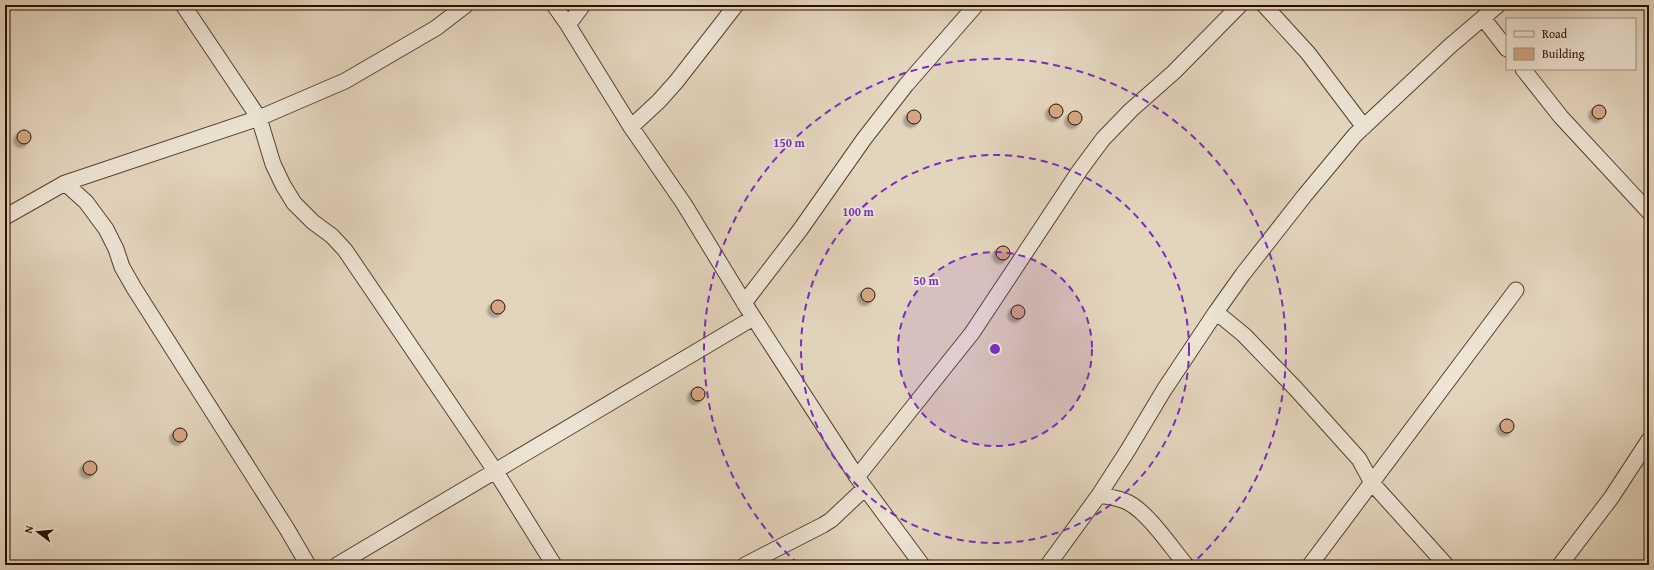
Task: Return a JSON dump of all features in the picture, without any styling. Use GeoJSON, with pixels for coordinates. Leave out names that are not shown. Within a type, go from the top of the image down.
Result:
{"type":"FeatureCollection","features":[{"type":"Feature","properties":{"kind":"street"},"geometry":{"type":"LineString","coordinates":[[183,5],[259,118],[273,164],[294,203],[313,222],[332,236],[345,250],[496,472],[554,565]]}},
{"type":"Feature","properties":{"kind":"street"},"geometry":{"type":"LineString","coordinates":[[5,217],[65,183],[259,118],[345,81],[436,28],[466,5]]}},
{"type":"Feature","properties":{"kind":"street"},"geometry":{"type":"LineString","coordinates":[[554,5],[631,127],[684,204],[753,318],[861,483],[922,565]]}},
{"type":"Feature","properties":{"kind":"street"},"geometry":{"type":"LineString","coordinates":[[568,25],[584,5]]}},
{"type":"Feature","properties":{"kind":"street"},"geometry":{"type":"LineString","coordinates":[[631,127],[676,82],[736,5]]}},
{"type":"Feature","properties":{"kind":"street"},"geometry":{"type":"LineString","coordinates":[[744,303],[800,230],[864,139],[901,91],[976,5]]}},
{"type":"Feature","properties":{"kind":"street"},"geometry":{"type":"LineString","coordinates":[[745,565],[831,520],[861,483],[972,333],[1103,139],[1131,110],[1174,72],[1240,5]]}},
{"type":"Feature","properties":{"kind":"street"},"geometry":{"type":"LineString","coordinates":[[1264,5],[1308,53],[1364,127]]}},
{"type":"Feature","properties":{"kind":"street"},"geometry":{"type":"LineString","coordinates":[[1048,565],[1099,495],[1164,390],[1216,312],[1304,194],[1364,127],[1450,46],[1498,5]]}},
{"type":"Feature","properties":{"kind":"street"},"geometry":{"type":"LineString","coordinates":[[1483,18],[1506,48]]}},
{"type":"Feature","properties":{"kind":"street"},"geometry":{"type":"LineString","coordinates":[[1524,70],[1561,117],[1649,212]]}},
{"type":"Feature","properties":{"kind":"street"},"geometry":{"type":"LineString","coordinates":[[65,183],[86,202],[106,229],[116,248],[122,267],[134,288],[288,529],[308,565]]}},
{"type":"Feature","properties":{"kind":"street"},"geometry":{"type":"LineString","coordinates":[[1310,565],[1516,290]]}},
{"type":"Feature","properties":{"kind":"street"},"geometry":{"type":"LineString","coordinates":[[1216,312],[1244,335],[1296,389],[1359,459],[1372,483],[1446,565]]}},
{"type":"Feature","properties":{"kind":"street"},"geometry":{"type":"LineString","coordinates":[[337,565],[496,472],[753,318]]}},
{"type":"Feature","properties":{"kind":"street"},"geometry":{"type":"LineString","coordinates":[[1560,565],[1611,498],[1649,440]]}},
{"type":"Feature","properties":{"kind":"street"},"geometry":{"type":"LineString","coordinates":[[1099,495],[1122,500],[1136,507],[1149,520],[1186,565]]}},
{"type":"Feature","properties":{"kind":"building"},"geometry":{"type":"Polygon","coordinates":[[[1053,104],[1059,104],[1063,108],[1063,114],[1059,118],[1053,118],[1049,114],[1049,108],[1053,104]]]}},
{"type":"Feature","properties":{"kind":"building"},"geometry":{"type":"Polygon","coordinates":[[[1596,105],[1602,105],[1606,109],[1606,115],[1602,119],[1596,119],[1592,115],[1592,109],[1596,105]]]}},
{"type":"Feature","properties":{"kind":"building"},"geometry":{"type":"Polygon","coordinates":[[[911,110],[917,110],[921,114],[921,120],[917,124],[911,124],[907,120],[907,114],[911,110]]]}},
{"type":"Feature","properties":{"kind":"building"},"geometry":{"type":"Polygon","coordinates":[[[1072,111],[1078,111],[1082,115],[1082,121],[1078,125],[1072,125],[1068,121],[1068,115],[1072,111]]]}},
{"type":"Feature","properties":{"kind":"building"},"geometry":{"type":"Polygon","coordinates":[[[21,130],[27,130],[31,134],[31,140],[27,144],[21,144],[17,140],[17,134],[21,130]]]}},
{"type":"Feature","properties":{"kind":"building"},"geometry":{"type":"Polygon","coordinates":[[[1000,246],[1006,246],[1010,250],[1010,256],[1006,260],[1000,260],[996,256],[996,250],[1000,246]]]}},
{"type":"Feature","properties":{"kind":"building"},"geometry":{"type":"Polygon","coordinates":[[[865,288],[871,288],[875,292],[875,298],[871,302],[865,302],[861,298],[861,292],[865,288]]]}},
{"type":"Feature","properties":{"kind":"building"},"geometry":{"type":"Polygon","coordinates":[[[495,300],[501,300],[505,304],[505,310],[501,314],[495,314],[491,310],[491,304],[495,300]]]}},
{"type":"Feature","properties":{"kind":"building"},"geometry":{"type":"Polygon","coordinates":[[[1015,305],[1021,305],[1025,309],[1025,315],[1021,319],[1015,319],[1011,315],[1011,309],[1015,305]]]}},
{"type":"Feature","properties":{"kind":"building"},"geometry":{"type":"Polygon","coordinates":[[[695,387],[701,387],[705,391],[705,397],[701,401],[695,401],[691,397],[691,391],[695,387]]]}},
{"type":"Feature","properties":{"kind":"building"},"geometry":{"type":"Polygon","coordinates":[[[1504,419],[1510,419],[1514,423],[1514,429],[1510,433],[1504,433],[1500,429],[1500,423],[1504,419]]]}},
{"type":"Feature","properties":{"kind":"building"},"geometry":{"type":"Polygon","coordinates":[[[177,428],[183,428],[187,432],[187,438],[183,442],[177,442],[173,438],[173,432],[177,428]]]}},
{"type":"Feature","properties":{"kind":"building"},"geometry":{"type":"Polygon","coordinates":[[[87,461],[93,461],[97,465],[97,471],[93,475],[87,475],[83,471],[83,465],[87,461]]]}}]}
